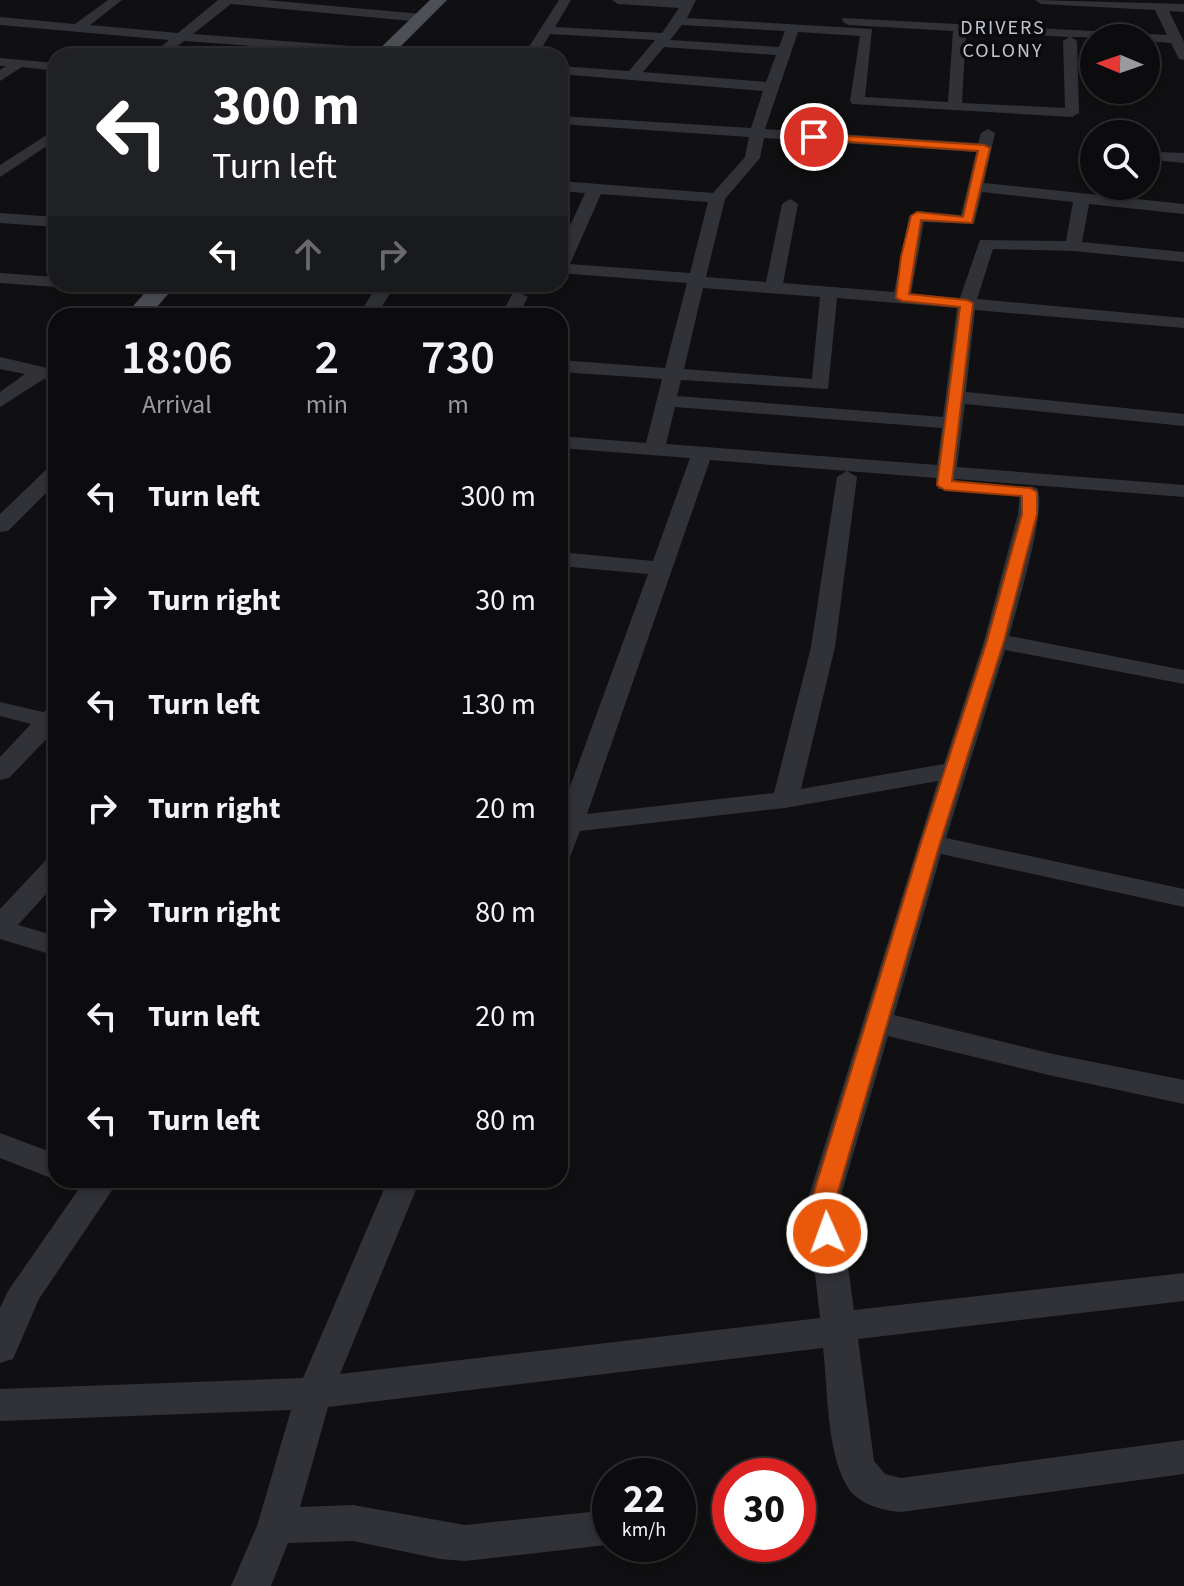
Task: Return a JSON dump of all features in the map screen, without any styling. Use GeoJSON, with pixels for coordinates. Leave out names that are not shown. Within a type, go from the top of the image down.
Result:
{"type":"FeatureCollection","features":[{"type":"Feature","properties":{"kind":"main road"},"geometry":{"type":"LineString","coordinates":[[390,48],[439,0]]}},
{"type":"Feature","properties":{"kind":"main road"},"geometry":{"type":"LineString","coordinates":[[414,48],[460,0]]}},
{"type":"Feature","properties":{"kind":"main road"},"geometry":{"type":"LineString","coordinates":[[143,308],[158,292]]}},
{"type":"Feature","properties":{"kind":"main road"},"geometry":{"type":"LineString","coordinates":[[170,308],[184,292]]}},
{"type":"Feature","properties":{"kind":"street"},"geometry":{"type":"LineString","coordinates":[[77,28],[116,0]]}},
{"type":"Feature","properties":{"kind":"street"},"geometry":{"type":"LineString","coordinates":[[167,48],[227,0],[422,18]]}},
{"type":"Feature","properties":{"kind":"street"},"geometry":{"type":"LineString","coordinates":[[535,48],[565,0]]}},
{"type":"Feature","properties":{"kind":"street"},"geometry":{"type":"LineString","coordinates":[[618,0],[793,27],[835,20],[867,32],[959,31],[1174,39]]}},
{"type":"Feature","properties":{"kind":"street"},"geometry":{"type":"LineString","coordinates":[[1041,0],[1184,8]]}},
{"type":"Feature","properties":{"kind":"street"},"geometry":{"type":"LineString","coordinates":[[1160,6],[1184,56]]}},
{"type":"Feature","properties":{"kind":"street"},"geometry":{"type":"LineString","coordinates":[[685,9],[1080,41]]}},
{"type":"Feature","properties":{"kind":"street"},"geometry":{"type":"LineString","coordinates":[[633,75],[685,9]]}},
{"type":"Feature","properties":{"kind":"street"},"geometry":{"type":"LineString","coordinates":[[0,21],[312,48]]}},
{"type":"Feature","properties":{"kind":"street"},"geometry":{"type":"LineString","coordinates":[[654,451],[717,198],[752,158],[771,87],[793,27]]}},
{"type":"Feature","properties":{"kind":"street"},"geometry":{"type":"LineString","coordinates":[[546,30],[784,51]]}},
{"type":"Feature","properties":{"kind":"street"},"geometry":{"type":"LineString","coordinates":[[955,106],[959,31]]}},
{"type":"Feature","properties":{"kind":"street"},"geometry":{"type":"LineString","coordinates":[[867,32],[857,101],[1072,113],[1070,41]]}},
{"type":"Feature","properties":{"kind":"street"},"geometry":{"type":"LineString","coordinates":[[0,62],[48,66]]}},
{"type":"Feature","properties":{"kind":"street"},"geometry":{"type":"LineString","coordinates":[[0,77],[19,63]]}},
{"type":"Feature","properties":{"kind":"street"},"geometry":{"type":"LineString","coordinates":[[568,71],[771,87]]}},
{"type":"Feature","properties":{"kind":"street"},"geometry":{"type":"LineString","coordinates":[[568,121],[757,133],[986,140],[968,221],[917,216],[907,257],[902,298]]}},
{"type":"Feature","properties":{"kind":"street"},"geometry":{"type":"LineString","coordinates":[[0,172],[48,139]]}},
{"type":"Feature","properties":{"kind":"street"},"geometry":{"type":"LineString","coordinates":[[1160,157],[1184,158]]}},
{"type":"Feature","properties":{"kind":"street"},"geometry":{"type":"LineString","coordinates":[[568,187],[717,198]]}},
{"type":"Feature","properties":{"kind":"street"},"geometry":{"type":"LineString","coordinates":[[976,187],[1080,198]]}},
{"type":"Feature","properties":{"kind":"street"},"geometry":{"type":"LineString","coordinates":[[568,249],[595,189]]}},
{"type":"Feature","properties":{"kind":"street"},"geometry":{"type":"LineString","coordinates":[[1073,246],[1082,200]]}},
{"type":"Feature","properties":{"kind":"street"},"geometry":{"type":"LineString","coordinates":[[1101,200],[1184,209]]}},
{"type":"Feature","properties":{"kind":"street"},"geometry":{"type":"LineString","coordinates":[[774,287],[790,204]]}},
{"type":"Feature","properties":{"kind":"street"},"geometry":{"type":"LineString","coordinates":[[0,218],[48,221]]}},
{"type":"Feature","properties":{"kind":"street"},"geometry":{"type":"LineString","coordinates":[[945,478],[967,303],[988,243],[1073,246],[1184,257]]}},
{"type":"Feature","properties":{"kind":"street"},"geometry":{"type":"LineString","coordinates":[[568,268],[1184,323]]}},
{"type":"Feature","properties":{"kind":"street"},"geometry":{"type":"LineString","coordinates":[[0,278],[48,281]]}},
{"type":"Feature","properties":{"kind":"street"},"geometry":{"type":"LineString","coordinates":[[568,367],[821,385],[829,292]]}},
{"type":"Feature","properties":{"kind":"street"},"geometry":{"type":"LineString","coordinates":[[513,308],[519,297]]}},
{"type":"Feature","properties":{"kind":"street"},"geometry":{"type":"LineString","coordinates":[[0,363],[48,374]]}},
{"type":"Feature","properties":{"kind":"street"},"geometry":{"type":"LineString","coordinates":[[0,401],[48,374]]}},
{"type":"Feature","properties":{"kind":"street"},"geometry":{"type":"LineString","coordinates":[[955,397],[1184,420]]}},
{"type":"Feature","properties":{"kind":"street"},"geometry":{"type":"LineString","coordinates":[[667,401],[950,423]]}},
{"type":"Feature","properties":{"kind":"street"},"geometry":{"type":"LineString","coordinates":[[568,443],[847,477],[945,478],[1030,492],[1184,504]]}},
{"type":"Feature","properties":{"kind":"street"},"geometry":{"type":"LineString","coordinates":[[568,455],[1184,491]]}},
{"type":"Feature","properties":{"kind":"street"},"geometry":{"type":"LineString","coordinates":[[568,829],[700,461]]}},
{"type":"Feature","properties":{"kind":"street"},"geometry":{"type":"LineString","coordinates":[[785,800],[823,647],[847,477]]}},
{"type":"Feature","properties":{"kind":"street"},"geometry":{"type":"LineString","coordinates":[[0,526],[48,479]]}},
{"type":"Feature","properties":{"kind":"street"},"geometry":{"type":"LineString","coordinates":[[1030,492],[1029,514],[996,641],[931,843],[823,1202],[855,1461],[860,1476],[875,1490],[901,1495],[1184,1457]]}},
{"type":"Feature","properties":{"kind":"street"},"geometry":{"type":"LineString","coordinates":[[568,560],[661,568]]}},
{"type":"Feature","properties":{"kind":"street"},"geometry":{"type":"LineString","coordinates":[[996,641],[1184,677]]}},
{"type":"Feature","properties":{"kind":"street"},"geometry":{"type":"LineString","coordinates":[[0,709],[48,717]]}},
{"type":"Feature","properties":{"kind":"street"},"geometry":{"type":"LineString","coordinates":[[0,772],[48,724]]}},
{"type":"Feature","properties":{"kind":"street"},"geometry":{"type":"LineString","coordinates":[[570,824],[785,800],[954,770]]}},
{"type":"Feature","properties":{"kind":"street"},"geometry":{"type":"LineString","coordinates":[[931,843],[1184,898]]}},
{"type":"Feature","properties":{"kind":"street"},"geometry":{"type":"LineString","coordinates":[[48,875],[0,928],[48,943]]}},
{"type":"Feature","properties":{"kind":"street"},"geometry":{"type":"LineString","coordinates":[[877,1022],[1053,1065],[1184,1092]]}},
{"type":"Feature","properties":{"kind":"street"},"geometry":{"type":"LineString","coordinates":[[0,1145],[48,1164]]}},
{"type":"Feature","properties":{"kind":"street"},"geometry":{"type":"LineString","coordinates":[[0,1348],[25,1291],[93,1188]]}},
{"type":"Feature","properties":{"kind":"street"},"geometry":{"type":"LineString","coordinates":[[251,1586],[276,1526],[314,1393],[401,1188]]}},
{"type":"Feature","properties":{"kind":"street"},"geometry":{"type":"LineString","coordinates":[[0,1405],[314,1393],[804,1336],[837,1327],[1184,1287]]}},
{"type":"Feature","properties":{"kind":"street"},"geometry":{"type":"LineString","coordinates":[[276,1526],[353,1523],[440,1541],[465,1543],[592,1530]]}},
{"type":"Feature","properties":{"kind":"district","name":"DRIVERS COLONY"},"geometry":{"type":"Point","coordinates":[1003,38]}},
{"type":"Feature","properties":{"kind":"route"},"geometry":{"type":"LineString","coordinates":[[814,137],[984,148],[968,221],[917,216],[907,257],[902,298],[967,303],[950,423],[945,485],[1030,492],[1029,514],[996,641],[931,843],[823,1202],[827,1233]]}}]}
